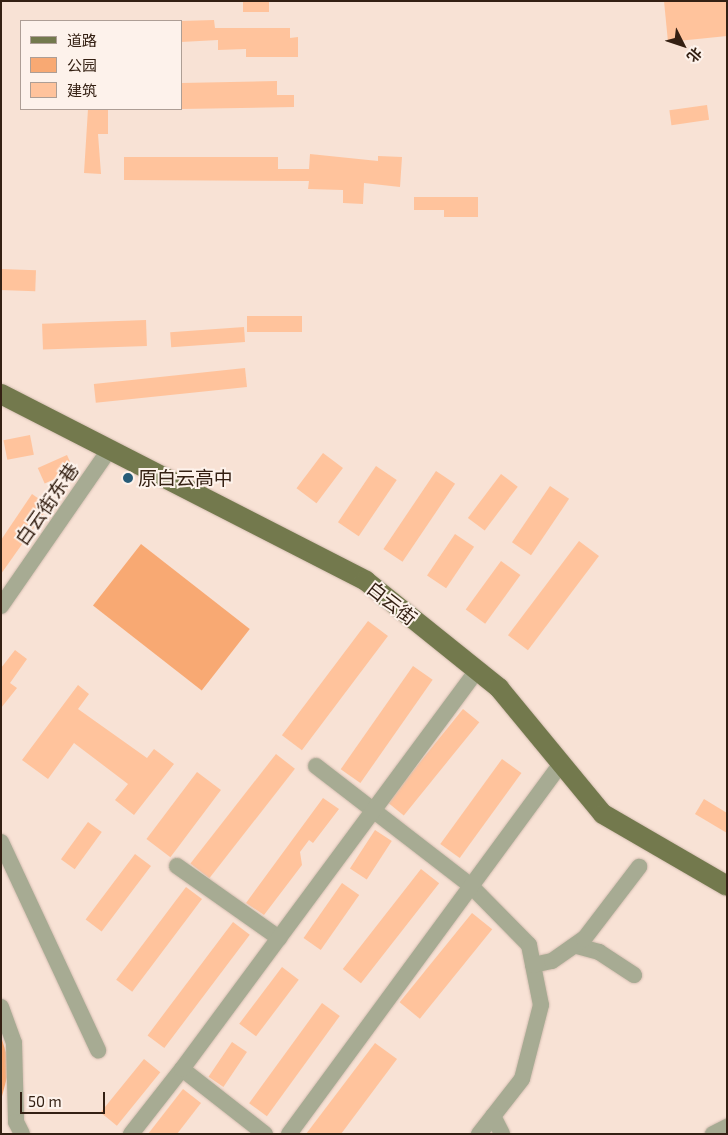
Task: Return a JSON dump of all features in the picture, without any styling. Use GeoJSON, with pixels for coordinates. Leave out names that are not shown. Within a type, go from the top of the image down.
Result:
{"type":"FeatureCollection","features":[{"type":"Feature","properties":{"kind":"main road","name":"白云街"},"geometry":{"type":"LineString","coordinates":[[1,394],[366,581],[499,688],[603,814],[727,886]]}},
{"type":"Feature","properties":{"kind":"street","name":"白云街东巷"},"geometry":{"type":"LineString","coordinates":[[1,606],[109,450]]}},
{"type":"Feature","properties":{"kind":"street"},"geometry":{"type":"LineString","coordinates":[[132,1134],[477,670]]}},
{"type":"Feature","properties":{"kind":"street"},"geometry":{"type":"LineString","coordinates":[[288,1134],[561,764]]}},
{"type":"Feature","properties":{"kind":"street"},"geometry":{"type":"LineString","coordinates":[[316,766],[471,886],[529,945],[541,1005],[522,1079],[479,1134]]}},
{"type":"Feature","properties":{"kind":"street"},"geometry":{"type":"LineString","coordinates":[[1,842],[98,1050]]}},
{"type":"Feature","properties":{"kind":"street"},"geometry":{"type":"LineString","coordinates":[[177,866],[279,938]]}},
{"type":"Feature","properties":{"kind":"street"},"geometry":{"type":"LineString","coordinates":[[533,965],[552,960],[577,946],[639,868]]}},
{"type":"Feature","properties":{"kind":"street"},"geometry":{"type":"LineString","coordinates":[[577,946],[599,952],[634,975]]}},
{"type":"Feature","properties":{"kind":"street"},"geometry":{"type":"LineString","coordinates":[[1,1007],[14,1043],[16,1122],[22,1134]]}},
{"type":"Feature","properties":{"kind":"street"},"geometry":{"type":"LineString","coordinates":[[182,1069],[265,1134]]}},
{"type":"Feature","properties":{"kind":"street"},"geometry":{"type":"LineString","coordinates":[[492,1116],[502,1134]]}},
{"type":"Feature","properties":{"kind":"street"},"geometry":{"type":"LineString","coordinates":[[713,1134],[727,1127]]}},
{"type":"Feature","properties":{"kind":"green space"},"geometry":{"type":"Polygon","coordinates":[[[141,544],[250,629],[202,690],[93,605],[141,544]]]}},
{"type":"Feature","properties":{"kind":"green space"},"geometry":{"type":"Polygon","coordinates":[[[1,1036],[10,1066],[1,1100],[1,1036]]]}},
{"type":"Feature","properties":{"kind":"building"},"geometry":{"type":"Polygon","coordinates":[[[243,1],[269,1],[269,12],[243,12],[243,1]]]}},
{"type":"Feature","properties":{"kind":"building"},"geometry":{"type":"Polygon","coordinates":[[[664,1],[727,1],[727,36],[668,42],[664,1]]]}},
{"type":"Feature","properties":{"kind":"building"},"geometry":{"type":"Polygon","coordinates":[[[214,20],[215,28],[290,28],[290,38],[298,37],[298,57],[246,57],[246,49],[218,50],[218,40],[182,42],[182,21],[214,20]]]}},
{"type":"Feature","properties":{"kind":"building"},"geometry":{"type":"Polygon","coordinates":[[[277,81],[277,95],[294,95],[294,107],[182,109],[182,83],[277,81]]]}},
{"type":"Feature","properties":{"kind":"building"},"geometry":{"type":"Polygon","coordinates":[[[707,105],[709,120],[671,125],[669,110],[707,105]]]}},
{"type":"Feature","properties":{"kind":"building"},"geometry":{"type":"Polygon","coordinates":[[[88,110],[108,110],[108,134],[98,134],[101,174],[84,173],[88,110]]]}},
{"type":"Feature","properties":{"kind":"building"},"geometry":{"type":"Polygon","coordinates":[[[310,154],[378,161],[378,156],[402,157],[400,187],[364,183],[363,204],[343,203],[343,190],[308,189],[309,181],[124,180],[124,157],[278,157],[278,169],[309,169],[310,154]]]}},
{"type":"Feature","properties":{"kind":"building"},"geometry":{"type":"Polygon","coordinates":[[[414,197],[478,197],[478,217],[444,217],[444,210],[414,210],[414,197]]]}},
{"type":"Feature","properties":{"kind":"building"},"geometry":{"type":"Polygon","coordinates":[[[1,269],[36,270],[35,291],[1,290],[1,269]]]}},
{"type":"Feature","properties":{"kind":"building"},"geometry":{"type":"Polygon","coordinates":[[[247,316],[302,316],[302,332],[247,332],[247,316]]]}},
{"type":"Feature","properties":{"kind":"building"},"geometry":{"type":"Polygon","coordinates":[[[146,320],[147,346],[43,350],[42,324],[146,320]]]}},
{"type":"Feature","properties":{"kind":"building"},"geometry":{"type":"Polygon","coordinates":[[[244,327],[245,342],[171,347],[170,332],[244,327]]]}},
{"type":"Feature","properties":{"kind":"building"},"geometry":{"type":"Polygon","coordinates":[[[245,368],[247,387],[96,403],[94,384],[245,368]]]}},
{"type":"Feature","properties":{"kind":"building"},"geometry":{"type":"Polygon","coordinates":[[[30,435],[34,455],[7,460],[3,440],[30,435]]]}},
{"type":"Feature","properties":{"kind":"building"},"geometry":{"type":"Polygon","coordinates":[[[323,453],[343,468],[316,503],[297,488],[323,453]]]}},
{"type":"Feature","properties":{"kind":"building"},"geometry":{"type":"Polygon","coordinates":[[[67,455],[74,471],[45,484],[38,468],[67,455]]]}},
{"type":"Feature","properties":{"kind":"building"},"geometry":{"type":"Polygon","coordinates":[[[376,466],[397,480],[359,536],[338,522],[376,466]]]}},
{"type":"Feature","properties":{"kind":"building"},"geometry":{"type":"Polygon","coordinates":[[[436,471],[455,484],[403,562],[383,549],[436,471]]]}},
{"type":"Feature","properties":{"kind":"building"},"geometry":{"type":"Polygon","coordinates":[[[501,474],[518,487],[485,531],[468,518],[501,474]]]}},
{"type":"Feature","properties":{"kind":"building"},"geometry":{"type":"Polygon","coordinates":[[[550,486],[569,499],[531,555],[512,542],[550,486]]]}},
{"type":"Feature","properties":{"kind":"building"},"geometry":{"type":"Polygon","coordinates":[[[32,494],[49,506],[1,574],[1,540],[32,494]]]}},
{"type":"Feature","properties":{"kind":"building"},"geometry":{"type":"Polygon","coordinates":[[[455,534],[474,547],[446,588],[427,575],[455,534]]]}},
{"type":"Feature","properties":{"kind":"building"},"geometry":{"type":"Polygon","coordinates":[[[579,541],[599,556],[528,650],[508,635],[579,541]]]}},
{"type":"Feature","properties":{"kind":"building"},"geometry":{"type":"Polygon","coordinates":[[[501,561],[520,575],[485,624],[466,610],[501,561]]]}},
{"type":"Feature","properties":{"kind":"building"},"geometry":{"type":"Polygon","coordinates":[[[368,621],[388,636],[302,750],[282,735],[368,621]]]}},
{"type":"Feature","properties":{"kind":"building"},"geometry":{"type":"Polygon","coordinates":[[[15,650],[27,659],[10,683],[17,688],[1,708],[1,668],[15,650]]]}},
{"type":"Feature","properties":{"kind":"building"},"geometry":{"type":"Polygon","coordinates":[[[413,666],[433,680],[360,783],[341,769],[413,666]]]}},
{"type":"Feature","properties":{"kind":"building"},"geometry":{"type":"Polygon","coordinates":[[[78,685],[89,694],[78,709],[147,758],[154,749],[174,764],[134,815],[115,800],[128,784],[74,743],[48,779],[22,760],[78,685]]]}},
{"type":"Feature","properties":{"kind":"building"},"geometry":{"type":"Polygon","coordinates":[[[463,709],[479,722],[404,815],[387,802],[463,709]]]}},
{"type":"Feature","properties":{"kind":"building"},"geometry":{"type":"Polygon","coordinates":[[[276,754],[295,769],[209,878],[190,864],[276,754]]]}},
{"type":"Feature","properties":{"kind":"building"},"geometry":{"type":"Polygon","coordinates":[[[502,759],[521,773],[460,858],[440,844],[502,759]]]}},
{"type":"Feature","properties":{"kind":"building"},"geometry":{"type":"Polygon","coordinates":[[[197,772],[221,790],[170,857],[146,839],[197,772]]]}},
{"type":"Feature","properties":{"kind":"building"},"geometry":{"type":"Polygon","coordinates":[[[323,798],[339,809],[313,843],[309,840],[300,852],[302,865],[264,915],[246,903],[323,798]]]}},
{"type":"Feature","properties":{"kind":"building"},"geometry":{"type":"Polygon","coordinates":[[[704,799],[727,813],[727,833],[695,814],[704,799]]]}},
{"type":"Feature","properties":{"kind":"building"},"geometry":{"type":"Polygon","coordinates":[[[88,822],[102,832],[75,869],[61,859],[88,822]]]}},
{"type":"Feature","properties":{"kind":"building"},"geometry":{"type":"Polygon","coordinates":[[[375,830],[392,841],[367,879],[350,869],[375,830]]]}},
{"type":"Feature","properties":{"kind":"building"},"geometry":{"type":"Polygon","coordinates":[[[135,854],[151,866],[102,932],[86,919],[135,854]]]}},
{"type":"Feature","properties":{"kind":"building"},"geometry":{"type":"Polygon","coordinates":[[[421,869],[439,883],[361,983],[343,969],[421,869]]]}},
{"type":"Feature","properties":{"kind":"building"},"geometry":{"type":"Polygon","coordinates":[[[342,883],[359,895],[321,950],[304,938],[342,883]]]}},
{"type":"Feature","properties":{"kind":"building"},"geometry":{"type":"Polygon","coordinates":[[[186,887],[202,899],[132,992],[116,980],[186,887]]]}},
{"type":"Feature","properties":{"kind":"building"},"geometry":{"type":"Polygon","coordinates":[[[472,913],[492,929],[420,1019],[400,1002],[472,913]]]}},
{"type":"Feature","properties":{"kind":"building"},"geometry":{"type":"Polygon","coordinates":[[[233,922],[250,935],[164,1048],[148,1035],[233,922]]]}},
{"type":"Feature","properties":{"kind":"building"},"geometry":{"type":"Polygon","coordinates":[[[282,967],[299,980],[256,1036],[239,1024],[282,967]]]}},
{"type":"Feature","properties":{"kind":"building"},"geometry":{"type":"Polygon","coordinates":[[[322,1003],[340,1016],[267,1116],[249,1103],[322,1003]]]}},
{"type":"Feature","properties":{"kind":"building"},"geometry":{"type":"Polygon","coordinates":[[[232,1042],[247,1052],[223,1087],[209,1077],[232,1042]]]}},
{"type":"Feature","properties":{"kind":"building"},"geometry":{"type":"Polygon","coordinates":[[[375,1043],[397,1059],[341,1134],[306,1134],[375,1043]]]}},
{"type":"Feature","properties":{"kind":"building"},"geometry":{"type":"Polygon","coordinates":[[[144,1059],[160,1072],[117,1126],[101,1113],[144,1059]]]}},
{"type":"Feature","properties":{"kind":"building"},"geometry":{"type":"Polygon","coordinates":[[[183,1089],[201,1103],[177,1134],[148,1134],[183,1089]]]}},
{"type":"Feature","properties":{"kind":"place","name":"原白云高中"},"geometry":{"type":"Point","coordinates":[128,478]}}]}
